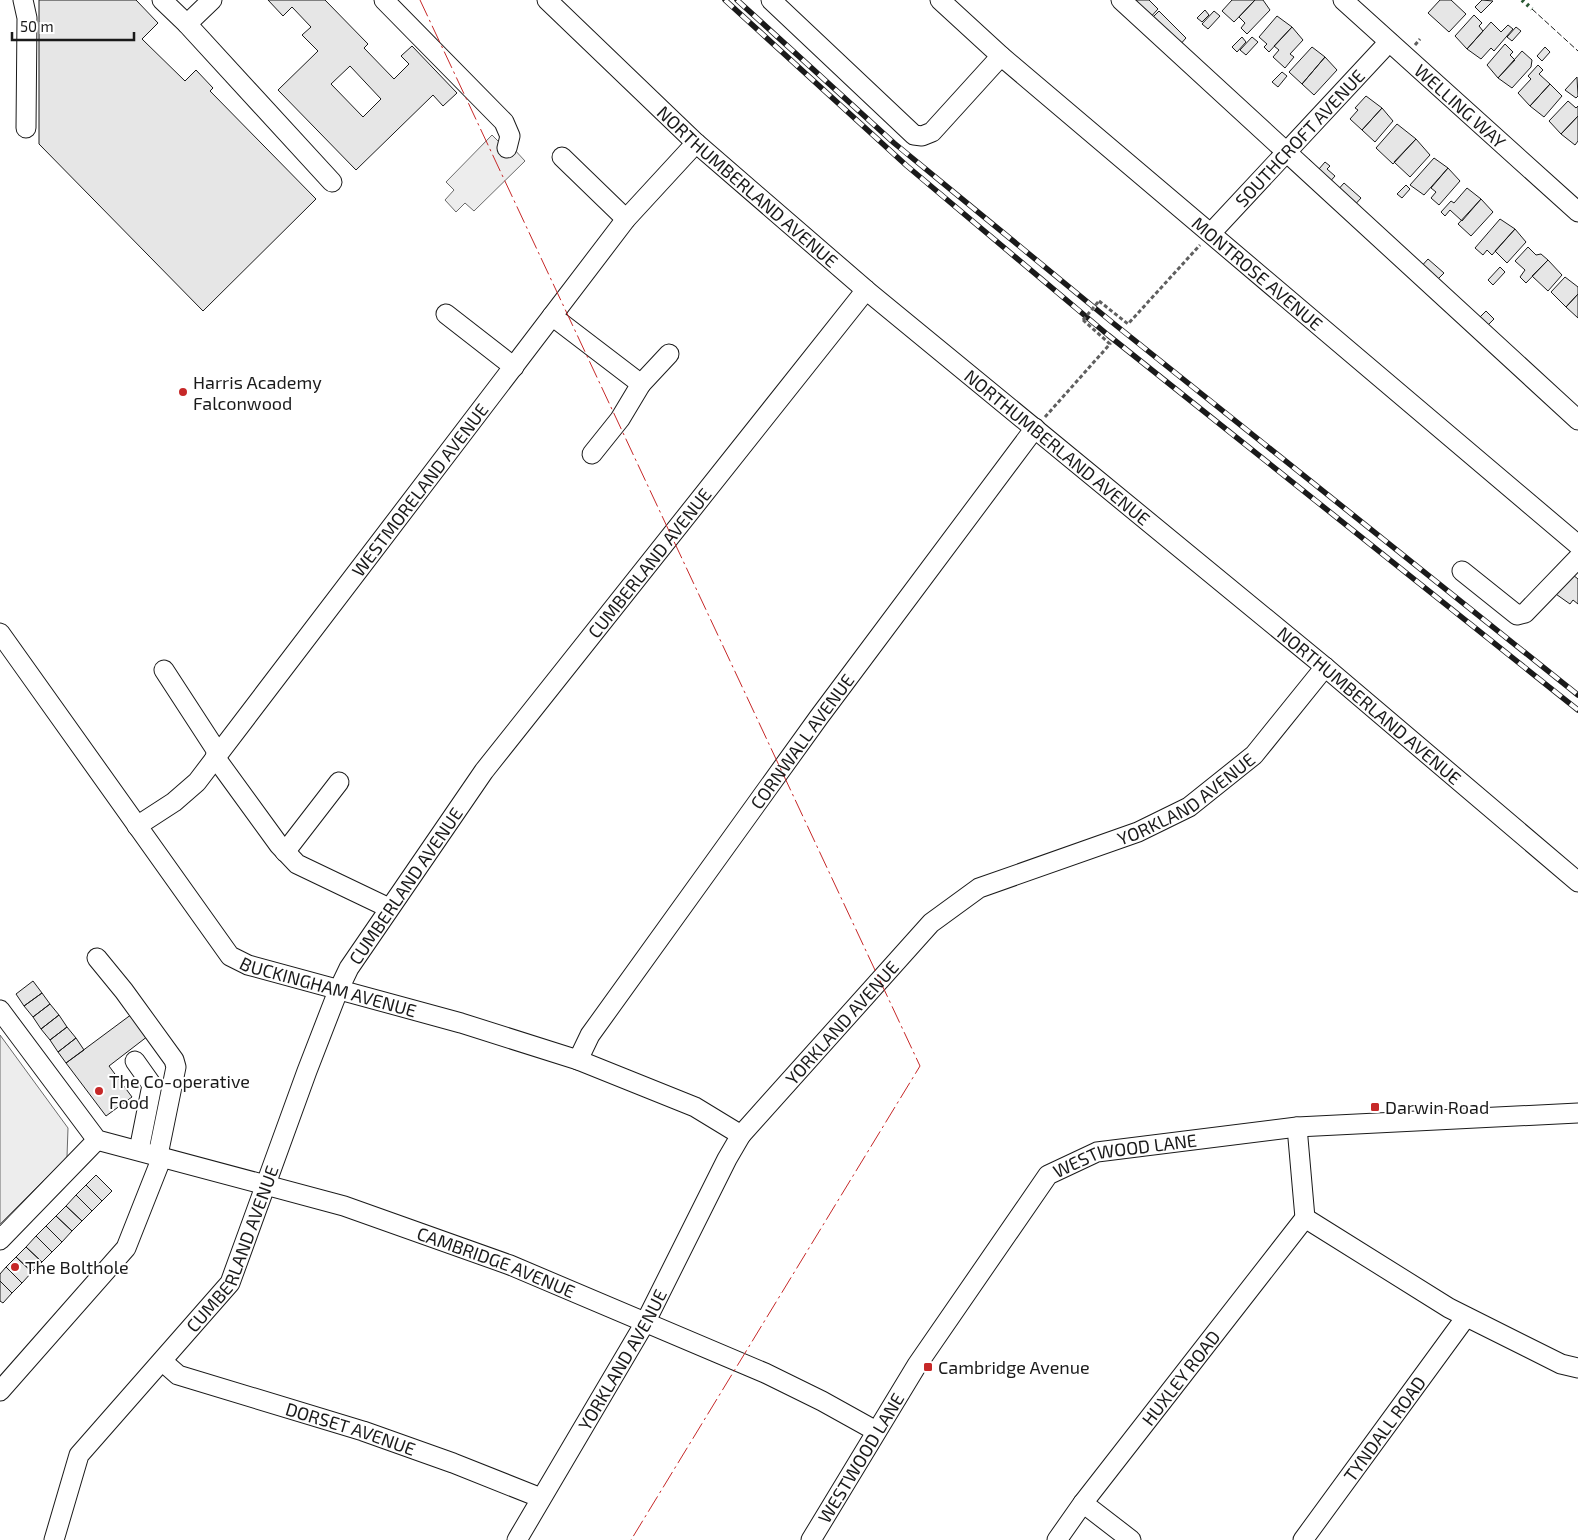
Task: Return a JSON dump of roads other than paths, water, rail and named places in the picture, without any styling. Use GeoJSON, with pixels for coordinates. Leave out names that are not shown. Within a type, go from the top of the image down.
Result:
{"type":"FeatureCollection","features":[{"type":"Feature","properties":{"kind":"street"},"geometry":{"type":"LineString","coordinates":[[23,0],[27,18],[26,128]]}},
{"type":"Feature","properties":{"kind":"street"},"geometry":{"type":"LineString","coordinates":[[162,0],[187,24],[332,182]]}},
{"type":"Feature","properties":{"kind":"street"},"geometry":{"type":"LineString","coordinates":[[187,24],[212,0]]}},
{"type":"Feature","properties":{"kind":"street"},"geometry":{"type":"LineString","coordinates":[[384,0],[504,122],[510,136],[507,148]]}},
{"type":"Feature","properties":{"kind":"street","name":"NORTHUMBERLAND AVENUE"},"geometry":{"type":"LineString","coordinates":[[547,0],[696,143],[866,290],[1325,668],[1578,882]]}},
{"type":"Feature","properties":{"kind":"street"},"geometry":{"type":"LineString","coordinates":[[771,0],[914,135],[922,136],[932,132],[1000,56]]}},
{"type":"Feature","properties":{"kind":"street","name":"MONTROSE AVENUE"},"geometry":{"type":"LineString","coordinates":[[940,0],[1000,56],[1578,545]]}},
{"type":"Feature","properties":{"kind":"street"},"geometry":{"type":"LineString","coordinates":[[1121,0],[1578,420]]}},
{"type":"Feature","properties":{"kind":"street","name":"WELLING WAY"},"geometry":{"type":"LineString","coordinates":[[1343,0],[1578,212]]}},
{"type":"Feature","properties":{"kind":"street","name":"SOUTHCROFT AVENUE"},"geometry":{"type":"LineString","coordinates":[[1211,233],[1389,42]]}},
{"type":"Feature","properties":{"kind":"street","name":"WESTMORELAND AVENUE"},"geometry":{"type":"LineString","coordinates":[[137,826],[187,791],[217,755],[626,219],[696,143]]}},
{"type":"Feature","properties":{"kind":"street"},"geometry":{"type":"LineString","coordinates":[[562,157],[626,219]]}},
{"type":"Feature","properties":{"kind":"street","name":"CUMBERLAND AVENUE"},"geometry":{"type":"LineString","coordinates":[[54,1540],[79,1455],[230,1283],[338,991],[349,968],[484,771],[866,290]]}},
{"type":"Feature","properties":{"kind":"street"},"geometry":{"type":"LineString","coordinates":[[446,314],[514,367]]}},
{"type":"Feature","properties":{"kind":"street"},"geometry":{"type":"LineString","coordinates":[[552,316],[641,384]]}},
{"type":"Feature","properties":{"kind":"street"},"geometry":{"type":"LineString","coordinates":[[592,454],[620,419],[641,384],[669,354]]}},
{"type":"Feature","properties":{"kind":"street","name":"CORNWALL AVENUE"},"geometry":{"type":"LineString","coordinates":[[578,1060],[590,1035],[818,717],[1034,428]]}},
{"type":"Feature","properties":{"kind":"street"},"geometry":{"type":"LineString","coordinates":[[1462,571],[1517,615],[1526,614],[1578,558]]}},
{"type":"Feature","properties":{"kind":"street","name":"BUCKINGHAM AVENUE"},"geometry":{"type":"LineString","coordinates":[[0,633],[230,956],[248,965],[461,1023],[578,1060],[694,1106],[741,1135]]}},
{"type":"Feature","properties":{"kind":"street","name":"YORKLAND AVENUE"},"geometry":{"type":"LineString","coordinates":[[517,1540],[646,1321],[726,1160],[741,1135],[931,923],[980,888],[1138,832],[1189,807],[1254,754],[1325,668]]}},
{"type":"Feature","properties":{"kind":"street"},"geometry":{"type":"LineString","coordinates":[[164,670],[217,755],[285,852],[297,864],[389,908]]}},
{"type":"Feature","properties":{"kind":"street"},"geometry":{"type":"LineString","coordinates":[[285,852],[338,782]]}},
{"type":"Feature","properties":{"kind":"street"},"geometry":{"type":"LineString","coordinates":[[0,1391],[126,1248],[160,1156],[176,1074],[174,1060],[124,991],[97,958]]}},
{"type":"Feature","properties":{"kind":"street"},"geometry":{"type":"LineString","coordinates":[[0,1010],[97,1140],[0,1240]]}},
{"type":"Feature","properties":{"kind":"street"},"geometry":{"type":"LineString","coordinates":[[135,1061],[152,1085],[140,1150]]}},
{"type":"Feature","properties":{"kind":"street","name":"WESTWOOD LANE"},"geometry":{"type":"LineString","coordinates":[[811,1540],[876,1431],[948,1318],[1048,1175],[1097,1152],[1297,1127],[1578,1113]]}},
{"type":"Feature","properties":{"kind":"street"},"geometry":{"type":"LineString","coordinates":[[1297,1127],[1305,1218],[1466,1317],[1561,1364],[1578,1368]]}},
{"type":"Feature","properties":{"kind":"street","name":"CAMBRIDGE AVENUE"},"geometry":{"type":"LineString","coordinates":[[97,1140],[266,1184],[406,1226],[510,1265],[646,1321],[765,1373],[876,1431]]}},
{"type":"Feature","properties":{"kind":"street","name":"HUXLEY ROAD"},"geometry":{"type":"LineString","coordinates":[[1057,1540],[1082,1503],[1305,1218]]}},
{"type":"Feature","properties":{"kind":"street","name":"TYNDALL ROAD"},"geometry":{"type":"LineString","coordinates":[[1303,1540],[1466,1317]]}},
{"type":"Feature","properties":{"kind":"street","name":"DORSET AVENUE"},"geometry":{"type":"LineString","coordinates":[[162,1361],[178,1375],[363,1431],[453,1463],[541,1498]]}},
{"type":"Feature","properties":{"kind":"street"},"geometry":{"type":"LineString","coordinates":[[1082,1503],[1131,1540]]}},
{"type":"Feature","properties":{"kind":"railway"},"geometry":{"type":"LineString","coordinates":[[725,0],[907,166],[1108,335],[1578,710]]}},
{"type":"Feature","properties":{"kind":"railway"},"geometry":{"type":"LineString","coordinates":[[737,0],[894,143],[1113,323],[1578,695]]}},
{"type":"Feature","properties":{"kind":"place","name":"Harris Academy Falconwood"},"geometry":{"type":"Point","coordinates":[183,392]}},
{"type":"Feature","properties":{"kind":"place","name":"The Co-operative Food"},"geometry":{"type":"Point","coordinates":[99,1091]}},
{"type":"Feature","properties":{"kind":"place","name":"Darwin Road"},"geometry":{"type":"Point","coordinates":[1375,1107]}},
{"type":"Feature","properties":{"kind":"place","name":"The Bolthole"},"geometry":{"type":"Point","coordinates":[15,1267]}},
{"type":"Feature","properties":{"kind":"place","name":"Cambridge Avenue"},"geometry":{"type":"Point","coordinates":[928,1367]}}]}
